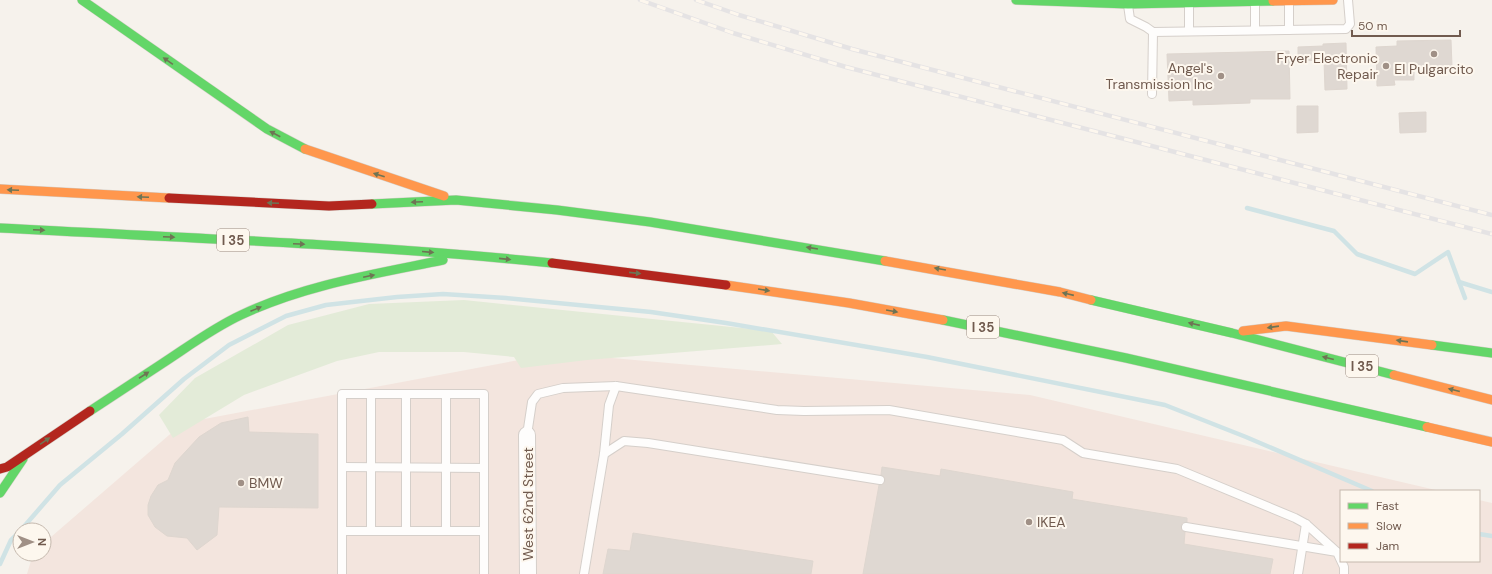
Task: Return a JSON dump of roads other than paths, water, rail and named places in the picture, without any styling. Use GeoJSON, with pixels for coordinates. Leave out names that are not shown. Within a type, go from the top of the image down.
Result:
{"type":"FeatureCollection","features":[{"type":"Feature","properties":{"kind":"main road"},"geometry":{"type":"LineString","coordinates":[[82,0],[267,129],[310,152],[456,200]]}},
{"type":"Feature","properties":{"kind":"main road"},"geometry":{"type":"LineString","coordinates":[[1016,0],[1128,4],[1333,0]]}},
{"type":"Feature","properties":{"kind":"main road","name":"I 35"},"geometry":{"type":"LineString","coordinates":[[0,189],[329,206],[456,200],[557,210],[650,222],[914,265],[1060,292],[1232,333],[1492,400]]}},
{"type":"Feature","properties":{"kind":"main road","name":"I 35"},"geometry":{"type":"LineString","coordinates":[[0,228],[386,249],[467,255],[660,275],[760,289],[868,306],[1092,350],[1492,442]]}},
{"type":"Feature","properties":{"kind":"main road"},"geometry":{"type":"LineString","coordinates":[[0,469],[7,467],[137,379],[206,335],[241,315],[283,298],[331,284],[467,255]]}},
{"type":"Feature","properties":{"kind":"main road"},"geometry":{"type":"LineString","coordinates":[[1232,333],[1286,326],[1492,352]]}},
{"type":"Feature","properties":{"kind":"main road"},"geometry":{"type":"LineString","coordinates":[[0,493],[28,453]]}},
{"type":"Feature","properties":{"kind":"street","name":"West 62nd Street"},"geometry":{"type":"LineString","coordinates":[[527,434],[528,574]]}},
{"type":"Feature","properties":{"kind":"lane"},"geometry":{"type":"LineString","coordinates":[[1128,4],[1130,19],[1153,32],[1346,29],[1350,24],[1348,0]]}},
{"type":"Feature","properties":{"kind":"lane"},"geometry":{"type":"LineString","coordinates":[[1289,1],[1289,30]]}},
{"type":"Feature","properties":{"kind":"lane"},"geometry":{"type":"LineString","coordinates":[[1255,2],[1255,30]]}},
{"type":"Feature","properties":{"kind":"lane"},"geometry":{"type":"LineString","coordinates":[[1188,3],[1190,31]]}},
{"type":"Feature","properties":{"kind":"lane"},"geometry":{"type":"LineString","coordinates":[[1152,94],[1153,32]]}},
{"type":"Feature","properties":{"kind":"lane"},"geometry":{"type":"LineString","coordinates":[[527,434],[532,402],[538,394],[563,388],[616,386],[777,410],[889,410],[1063,440],[1083,453],[1177,469],[1295,518],[1306,524],[1337,552],[1340,558]]}},
{"type":"Feature","properties":{"kind":"lane"},"geometry":{"type":"LineString","coordinates":[[584,574],[604,454],[609,405],[616,386]]}},
{"type":"Feature","properties":{"kind":"lane"},"geometry":{"type":"LineString","coordinates":[[342,574],[342,394],[484,394],[484,574]]}},
{"type":"Feature","properties":{"kind":"lane"},"geometry":{"type":"LineString","coordinates":[[370,394],[371,531]]}},
{"type":"Feature","properties":{"kind":"lane"},"geometry":{"type":"LineString","coordinates":[[406,394],[406,531]]}},
{"type":"Feature","properties":{"kind":"lane"},"geometry":{"type":"LineString","coordinates":[[446,394],[446,531]]}},
{"type":"Feature","properties":{"kind":"lane"},"geometry":{"type":"LineString","coordinates":[[604,454],[624,441],[648,443],[880,480]]}},
{"type":"Feature","properties":{"kind":"lane"},"geometry":{"type":"LineString","coordinates":[[342,467],[484,468]]}},
{"type":"Feature","properties":{"kind":"lane"},"geometry":{"type":"LineString","coordinates":[[1298,574],[1306,524]]}},
{"type":"Feature","properties":{"kind":"lane"},"geometry":{"type":"LineString","coordinates":[[1186,526],[1337,552]]}},
{"type":"Feature","properties":{"kind":"lane"},"geometry":{"type":"LineString","coordinates":[[342,531],[484,531]]}},
{"type":"Feature","properties":{"kind":"lane"},"geometry":{"type":"LineString","coordinates":[[1342,562],[1344,567],[1344,574]]}},
{"type":"Feature","properties":{"kind":"waterway"},"geometry":{"type":"LineString","coordinates":[[1247,208],[1334,231],[1357,254],[1415,274],[1448,252],[1465,298]]}},
{"type":"Feature","properties":{"kind":"waterway"},"geometry":{"type":"LineString","coordinates":[[1459,282],[1492,292]]}},
{"type":"Feature","properties":{"kind":"waterway"},"geometry":{"type":"LineString","coordinates":[[28,522],[60,485],[122,434],[184,379],[229,345],[286,316],[326,305],[397,297],[443,294],[506,298],[651,312],[726,323],[927,357],[1165,405],[1246,437],[1370,490]]}},
{"type":"Feature","properties":{"kind":"waterway"},"geometry":{"type":"LineString","coordinates":[[1480,534],[1492,536]]}},
{"type":"Feature","properties":{"kind":"waterway"},"geometry":{"type":"LineString","coordinates":[[0,564],[12,539]]}},
{"type":"Feature","properties":{"kind":"railway"},"geometry":{"type":"LineString","coordinates":[[640,0],[733,33],[846,67],[1492,234]]}},
{"type":"Feature","properties":{"kind":"railway"},"geometry":{"type":"LineString","coordinates":[[696,0],[739,15],[852,49],[1492,215]]}},
{"type":"Feature","properties":{"kind":"place","name":"El Pulgarcito"},"geometry":{"type":"Point","coordinates":[1434,54]}},
{"type":"Feature","properties":{"kind":"place","name":"Fryer Electronic Repair"},"geometry":{"type":"Point","coordinates":[1386,66]}},
{"type":"Feature","properties":{"kind":"place","name":"Angel's Transmission Inc"},"geometry":{"type":"Point","coordinates":[1221,76]}},
{"type":"Feature","properties":{"kind":"place","name":"BMW"},"geometry":{"type":"Point","coordinates":[241,483]}},
{"type":"Feature","properties":{"kind":"place","name":"IKEA"},"geometry":{"type":"Point","coordinates":[1029,522]}}]}
